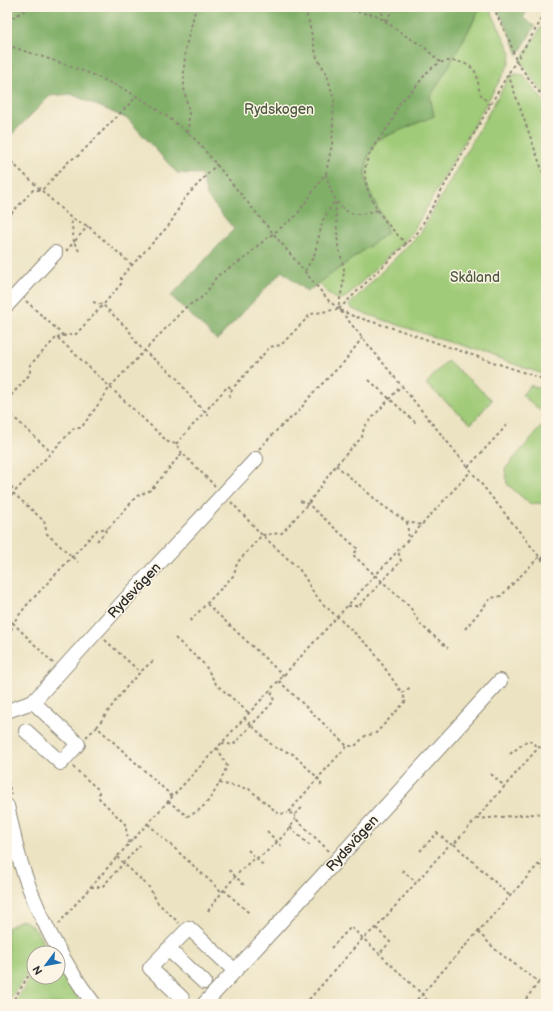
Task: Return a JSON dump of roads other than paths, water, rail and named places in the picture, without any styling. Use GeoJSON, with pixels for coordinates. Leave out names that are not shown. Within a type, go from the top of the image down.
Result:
{"type":"FeatureCollection","features":[{"type":"Feature","properties":{"kind":"street"},"geometry":{"type":"LineString","coordinates":[[7,305],[55,253]]}},
{"type":"Feature","properties":{"kind":"street","name":"Rydsvägen"},"geometry":{"type":"LineString","coordinates":[[7,711],[33,702],[256,459]]}},
{"type":"Feature","properties":{"kind":"street","name":"Rydsvägen"},"geometry":{"type":"LineString","coordinates":[[204,1004],[500,681]]}},
{"type":"Feature","properties":{"kind":"street"},"geometry":{"type":"LineString","coordinates":[[26,731],[61,763],[78,744],[33,702]]}},
{"type":"Feature","properties":{"kind":"street"},"geometry":{"type":"LineString","coordinates":[[9,802],[13,856],[52,937],[74,975],[94,1004]]}},
{"type":"Feature","properties":{"kind":"street"},"geometry":{"type":"LineString","coordinates":[[182,998],[150,968],[188,928],[235,971]]}},
{"type":"Feature","properties":{"kind":"street"},"geometry":{"type":"LineString","coordinates":[[168,949],[204,982]]}},
{"type":"Feature","properties":{"kind":"park label","name":"Rydskogen"},"geometry":{"type":"Point","coordinates":[279,109]}},
{"type":"Feature","properties":{"kind":"park label","name":"Skåland"},"geometry":{"type":"Point","coordinates":[475,277]}}]}
